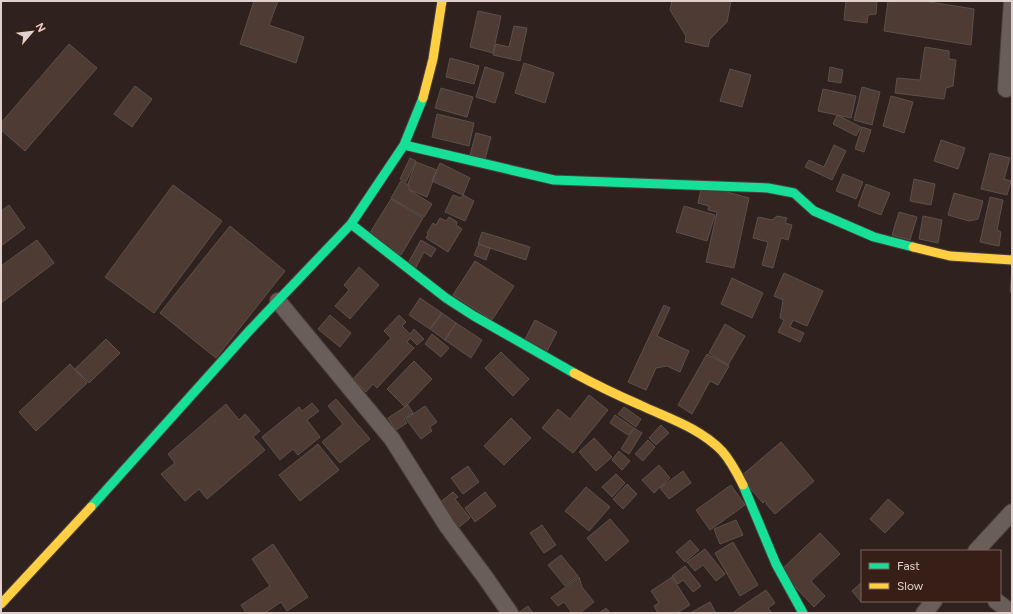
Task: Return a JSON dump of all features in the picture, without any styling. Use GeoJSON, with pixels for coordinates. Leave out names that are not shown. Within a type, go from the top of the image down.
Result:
{"type":"FeatureCollection","features":[{"type":"Feature","properties":{"kind":"street"},"geometry":{"type":"LineString","coordinates":[[1,604],[132,462],[250,330],[351,224],[404,145],[422,100],[433,59],[442,1]]}},
{"type":"Feature","properties":{"kind":"street"},"geometry":{"type":"LineString","coordinates":[[1006,89],[1012,1]]}},
{"type":"Feature","properties":{"kind":"street"},"geometry":{"type":"LineString","coordinates":[[404,145],[554,180],[768,188],[794,193],[814,211],[874,237],[950,256],[1012,260]]}},
{"type":"Feature","properties":{"kind":"street"},"geometry":{"type":"LineString","coordinates":[[351,224],[446,298],[474,316],[605,390],[687,426],[707,438],[722,451],[732,464],[745,488],[776,564],[803,613]]}},
{"type":"Feature","properties":{"kind":"street"},"geometry":{"type":"LineString","coordinates":[[278,301],[392,439],[447,526],[485,576],[510,613]]}},
{"type":"Feature","properties":{"kind":"street"},"geometry":{"type":"LineString","coordinates":[[977,550],[1012,512]]}},
{"type":"Feature","properties":{"kind":"street"},"geometry":{"type":"LineString","coordinates":[[924,613],[933,602]]}},
{"type":"Feature","properties":{"kind":"street"},"geometry":{"type":"LineString","coordinates":[[997,602],[1012,613]]}},
{"type":"Feature","properties":{"kind":"building"},"geometry":{"type":"Polygon","coordinates":[[[254,1],[278,1],[269,25],[304,37],[296,63],[240,44],[254,1]]]}},
{"type":"Feature","properties":{"kind":"building"},"geometry":{"type":"Polygon","coordinates":[[[672,1],[731,1],[727,22],[710,39],[708,47],[685,42],[686,36],[670,10],[672,1]]]}},
{"type":"Feature","properties":{"kind":"building"},"geometry":{"type":"Polygon","coordinates":[[[846,1],[877,1],[876,14],[868,15],[867,23],[844,20],[846,1]]]}},
{"type":"Feature","properties":{"kind":"building"},"geometry":{"type":"Polygon","coordinates":[[[888,1],[923,1],[974,9],[971,45],[884,31],[888,1]]]}},
{"type":"Feature","properties":{"kind":"building"},"geometry":{"type":"Polygon","coordinates":[[[478,11],[501,16],[493,53],[470,47],[478,11]]]}},
{"type":"Feature","properties":{"kind":"building"},"geometry":{"type":"Polygon","coordinates":[[[514,26],[527,28],[520,61],[493,55],[496,44],[509,47],[514,26]]]}},
{"type":"Feature","properties":{"kind":"building"},"geometry":{"type":"Polygon","coordinates":[[[69,44],[97,68],[25,151],[1,130],[1,123],[69,44]]]}},
{"type":"Feature","properties":{"kind":"building"},"geometry":{"type":"Polygon","coordinates":[[[925,47],[949,51],[949,59],[956,60],[953,86],[946,88],[944,99],[895,93],[897,78],[920,80],[925,47]]]}},
{"type":"Feature","properties":{"kind":"building"},"geometry":{"type":"Polygon","coordinates":[[[450,58],[479,66],[474,84],[446,77],[450,58]]]}},
{"type":"Feature","properties":{"kind":"building"},"geometry":{"type":"Polygon","coordinates":[[[524,63],[554,73],[545,103],[515,93],[524,63]]]}},
{"type":"Feature","properties":{"kind":"building"},"geometry":{"type":"Polygon","coordinates":[[[485,67],[504,73],[495,103],[476,97],[485,67]]]}},
{"type":"Feature","properties":{"kind":"building"},"geometry":{"type":"Polygon","coordinates":[[[830,67],[843,70],[841,83],[828,81],[830,67]]]}},
{"type":"Feature","properties":{"kind":"building"},"geometry":{"type":"Polygon","coordinates":[[[730,69],[751,75],[742,107],[720,101],[730,69]]]}},
{"type":"Feature","properties":{"kind":"building"},"geometry":{"type":"Polygon","coordinates":[[[135,86],[152,99],[132,127],[114,114],[135,86]]]}},
{"type":"Feature","properties":{"kind":"building"},"geometry":{"type":"Polygon","coordinates":[[[862,87],[880,92],[872,125],[854,120],[862,87]]]}},
{"type":"Feature","properties":{"kind":"building"},"geometry":{"type":"Polygon","coordinates":[[[441,88],[473,97],[467,117],[435,108],[441,88]]]}},
{"type":"Feature","properties":{"kind":"building"},"geometry":{"type":"Polygon","coordinates":[[[823,89],[856,96],[851,118],[818,111],[823,89]]]}},
{"type":"Feature","properties":{"kind":"building"},"geometry":{"type":"Polygon","coordinates":[[[891,96],[913,102],[904,133],[883,126],[891,96]]]}},
{"type":"Feature","properties":{"kind":"building"},"geometry":{"type":"Polygon","coordinates":[[[437,114],[474,123],[469,146],[432,137],[437,114]]]}},
{"type":"Feature","properties":{"kind":"building"},"geometry":{"type":"Polygon","coordinates":[[[837,115],[861,127],[856,136],[833,124],[837,115]]]}},
{"type":"Feature","properties":{"kind":"building"},"geometry":{"type":"Polygon","coordinates":[[[862,127],[871,130],[864,152],[855,149],[862,127]]]}},
{"type":"Feature","properties":{"kind":"building"},"geometry":{"type":"Polygon","coordinates":[[[476,133],[491,137],[485,159],[470,155],[476,133]]]}},
{"type":"Feature","properties":{"kind":"building"},"geometry":{"type":"Polygon","coordinates":[[[941,140],[965,148],[958,169],[934,161],[941,140]]]}},
{"type":"Feature","properties":{"kind":"building"},"geometry":{"type":"Polygon","coordinates":[[[834,145],[846,151],[832,180],[805,167],[809,160],[824,167],[834,145]]]}},
{"type":"Feature","properties":{"kind":"building"},"geometry":{"type":"Polygon","coordinates":[[[990,153],[1010,158],[1004,179],[1011,181],[1007,195],[981,189],[990,153]]]}},
{"type":"Feature","properties":{"kind":"building"},"geometry":{"type":"Polygon","coordinates":[[[410,158],[416,161],[406,182],[400,179],[410,158]]]}},
{"type":"Feature","properties":{"kind":"building"},"geometry":{"type":"Polygon","coordinates":[[[416,162],[437,170],[427,197],[410,190],[410,186],[408,184],[416,162]]]}},
{"type":"Feature","properties":{"kind":"building"},"geometry":{"type":"Polygon","coordinates":[[[440,163],[470,178],[463,195],[432,181],[440,163]]]}},
{"type":"Feature","properties":{"kind":"building"},"geometry":{"type":"Polygon","coordinates":[[[843,174],[863,182],[856,199],[836,191],[843,174]]]}},
{"type":"Feature","properties":{"kind":"building"},"geometry":{"type":"Polygon","coordinates":[[[914,179],[935,184],[931,205],[910,201],[914,179]]]}},
{"type":"Feature","properties":{"kind":"building"},"geometry":{"type":"Polygon","coordinates":[[[401,181],[408,185],[409,190],[432,204],[424,217],[391,198],[401,181]]]}},
{"type":"Feature","properties":{"kind":"building"},"geometry":{"type":"Polygon","coordinates":[[[866,184],[890,193],[881,215],[858,206],[866,184]]]}},
{"type":"Feature","properties":{"kind":"building"},"geometry":{"type":"Polygon","coordinates":[[[173,185],[222,221],[154,313],[105,277],[173,185]]]}},
{"type":"Feature","properties":{"kind":"building"},"geometry":{"type":"Polygon","coordinates":[[[702,185],[749,198],[734,268],[706,262],[717,212],[708,210],[709,206],[698,203],[702,185]]]}},
{"type":"Feature","properties":{"kind":"building"},"geometry":{"type":"Polygon","coordinates":[[[954,193],[983,201],[978,219],[969,221],[948,215],[954,193]]]}},
{"type":"Feature","properties":{"kind":"building"},"geometry":{"type":"Polygon","coordinates":[[[453,195],[461,198],[463,195],[474,201],[465,221],[445,212],[453,195]]]}},
{"type":"Feature","properties":{"kind":"building"},"geometry":{"type":"Polygon","coordinates":[[[990,197],[1003,200],[997,230],[1001,232],[999,246],[980,242],[990,197]]]}},
{"type":"Feature","properties":{"kind":"building"},"geometry":{"type":"Polygon","coordinates":[[[391,199],[423,218],[401,255],[368,236],[391,199]]]}},
{"type":"Feature","properties":{"kind":"building"},"geometry":{"type":"Polygon","coordinates":[[[9,205],[25,228],[1,246],[1,211],[9,205]]]}},
{"type":"Feature","properties":{"kind":"building"},"geometry":{"type":"Polygon","coordinates":[[[684,206],[715,215],[707,241],[676,232],[684,206]]]}},
{"type":"Feature","properties":{"kind":"building"},"geometry":{"type":"Polygon","coordinates":[[[899,212],[917,217],[910,240],[892,235],[899,212]]]}},
{"type":"Feature","properties":{"kind":"building"},"geometry":{"type":"Polygon","coordinates":[[[777,216],[787,218],[785,223],[792,225],[788,240],[781,238],[773,268],[762,265],[768,242],[753,238],[758,217],[772,220],[777,216]]]}},
{"type":"Feature","properties":{"kind":"building"},"geometry":{"type":"Polygon","coordinates":[[[923,216],[942,220],[938,243],[919,239],[923,216]]]}},
{"type":"Feature","properties":{"kind":"building"},"geometry":{"type":"Polygon","coordinates":[[[449,217],[457,222],[456,225],[462,229],[448,252],[426,238],[427,233],[433,223],[436,225],[440,218],[446,221],[449,217]]]}},
{"type":"Feature","properties":{"kind":"building"},"geometry":{"type":"Polygon","coordinates":[[[230,226],[285,271],[216,358],[160,313],[230,226]]]}},
{"type":"Feature","properties":{"kind":"building"},"geometry":{"type":"Polygon","coordinates":[[[482,232],[530,247],[526,260],[478,244],[482,232]]]}},
{"type":"Feature","properties":{"kind":"building"},"geometry":{"type":"Polygon","coordinates":[[[37,240],[54,263],[1,303],[1,266],[37,240]]]}},
{"type":"Feature","properties":{"kind":"building"},"geometry":{"type":"Polygon","coordinates":[[[421,240],[436,249],[431,257],[424,252],[414,271],[406,267],[421,240]]]}},
{"type":"Feature","properties":{"kind":"building"},"geometry":{"type":"Polygon","coordinates":[[[479,244],[490,248],[486,260],[474,255],[479,244]]]}},
{"type":"Feature","properties":{"kind":"building"},"geometry":{"type":"Polygon","coordinates":[[[475,261],[514,286],[492,320],[453,295],[475,261]]]}},
{"type":"Feature","properties":{"kind":"building"},"geometry":{"type":"Polygon","coordinates":[[[359,267],[379,285],[350,319],[335,306],[349,290],[344,285],[359,267]]]}},
{"type":"Feature","properties":{"kind":"building"},"geometry":{"type":"Polygon","coordinates":[[[1012,270],[1012,292],[1010,292],[1012,270]]]}},
{"type":"Feature","properties":{"kind":"building"},"geometry":{"type":"Polygon","coordinates":[[[784,273],[823,291],[807,326],[793,320],[790,327],[804,333],[800,342],[778,332],[784,320],[780,318],[783,300],[774,296],[784,273]]]}},
{"type":"Feature","properties":{"kind":"building"},"geometry":{"type":"Polygon","coordinates":[[[732,278],[763,293],[752,318],[721,304],[732,278]]]}},
{"type":"Feature","properties":{"kind":"building"},"geometry":{"type":"Polygon","coordinates":[[[420,298],[442,313],[430,329],[409,315],[420,298]]]}},
{"type":"Feature","properties":{"kind":"building"},"geometry":{"type":"Polygon","coordinates":[[[664,305],[670,308],[657,336],[689,351],[680,372],[667,366],[656,368],[646,390],[628,382],[664,305]]]}},
{"type":"Feature","properties":{"kind":"building"},"geometry":{"type":"Polygon","coordinates":[[[442,313],[456,323],[445,340],[430,329],[442,313]]]}},
{"type":"Feature","properties":{"kind":"building"},"geometry":{"type":"Polygon","coordinates":[[[330,315],[351,333],[340,347],[318,329],[330,315]]]}},
{"type":"Feature","properties":{"kind":"building"},"geometry":{"type":"Polygon","coordinates":[[[399,315],[406,322],[402,326],[410,334],[414,329],[424,339],[417,345],[410,338],[407,342],[414,348],[377,388],[373,384],[366,392],[353,379],[391,338],[384,331],[399,315]]]}},
{"type":"Feature","properties":{"kind":"building"},"geometry":{"type":"Polygon","coordinates":[[[535,320],[557,332],[546,353],[524,341],[535,320]]]}},
{"type":"Feature","properties":{"kind":"building"},"geometry":{"type":"Polygon","coordinates":[[[456,323],[482,340],[471,358],[445,340],[456,323]]]}},
{"type":"Feature","properties":{"kind":"building"},"geometry":{"type":"Polygon","coordinates":[[[725,324],[745,336],[728,365],[709,353],[725,324]]]}},
{"type":"Feature","properties":{"kind":"building"},"geometry":{"type":"Polygon","coordinates":[[[432,334],[449,348],[441,357],[425,344],[432,334]]]}},
{"type":"Feature","properties":{"kind":"building"},"geometry":{"type":"Polygon","coordinates":[[[106,339],[120,353],[89,383],[75,369],[106,339]]]}},
{"type":"Feature","properties":{"kind":"building"},"geometry":{"type":"Polygon","coordinates":[[[501,352],[529,379],[513,396],[485,368],[501,352]]]}},
{"type":"Feature","properties":{"kind":"building"},"geometry":{"type":"Polygon","coordinates":[[[707,354],[729,366],[718,385],[710,381],[692,414],[678,405],[707,354]]]}},
{"type":"Feature","properties":{"kind":"building"},"geometry":{"type":"Polygon","coordinates":[[[414,361],[432,379],[405,407],[387,389],[414,361]]]}},
{"type":"Feature","properties":{"kind":"building"},"geometry":{"type":"Polygon","coordinates":[[[70,364],[87,383],[36,431],[19,412],[70,364]]]}},
{"type":"Feature","properties":{"kind":"building"},"geometry":{"type":"Polygon","coordinates":[[[589,395],[608,410],[573,453],[542,428],[558,409],[570,419],[589,395]]]}},
{"type":"Feature","properties":{"kind":"building"},"geometry":{"type":"Polygon","coordinates":[[[336,399],[370,439],[340,463],[322,442],[343,424],[328,406],[336,399]]]}},
{"type":"Feature","properties":{"kind":"building"},"geometry":{"type":"Polygon","coordinates":[[[312,403],[319,411],[307,420],[320,437],[298,455],[293,449],[280,460],[262,437],[299,407],[302,411],[312,403]]]}},
{"type":"Feature","properties":{"kind":"building"},"geometry":{"type":"Polygon","coordinates":[[[226,404],[239,420],[245,414],[260,431],[253,437],[265,450],[207,499],[199,489],[185,501],[161,474],[175,463],[168,454],[226,404]]]}},
{"type":"Feature","properties":{"kind":"building"},"geometry":{"type":"Polygon","coordinates":[[[408,405],[413,413],[404,419],[407,423],[396,430],[388,418],[408,405]]]}},
{"type":"Feature","properties":{"kind":"building"},"geometry":{"type":"Polygon","coordinates":[[[425,406],[437,422],[430,427],[432,431],[421,439],[406,419],[425,406]]]}},
{"type":"Feature","properties":{"kind":"building"},"geometry":{"type":"Polygon","coordinates":[[[624,407],[641,419],[636,427],[618,414],[624,407]]]}},
{"type":"Feature","properties":{"kind":"building"},"geometry":{"type":"Polygon","coordinates":[[[615,415],[634,428],[628,435],[610,423],[615,415]]]}},
{"type":"Feature","properties":{"kind":"building"},"geometry":{"type":"Polygon","coordinates":[[[511,418],[531,438],[504,465],[484,446],[511,418]]]}},
{"type":"Feature","properties":{"kind":"building"},"geometry":{"type":"Polygon","coordinates":[[[661,425],[669,433],[656,445],[649,438],[661,425]]]}},
{"type":"Feature","properties":{"kind":"building"},"geometry":{"type":"Polygon","coordinates":[[[634,428],[642,433],[629,454],[621,449],[634,428]]]}},
{"type":"Feature","properties":{"kind":"building"},"geometry":{"type":"Polygon","coordinates":[[[594,438],[612,457],[596,471],[579,452],[594,438]]]}},
{"type":"Feature","properties":{"kind":"building"},"geometry":{"type":"Polygon","coordinates":[[[648,440],[655,447],[643,461],[635,454],[648,440]]]}},
{"type":"Feature","properties":{"kind":"building"},"geometry":{"type":"Polygon","coordinates":[[[781,442],[814,481],[775,514],[766,504],[766,501],[763,503],[740,477],[781,442]]]}},
{"type":"Feature","properties":{"kind":"building"},"geometry":{"type":"Polygon","coordinates":[[[318,444],[339,470],[300,501],[279,475],[318,444]]]}},
{"type":"Feature","properties":{"kind":"building"},"geometry":{"type":"Polygon","coordinates":[[[619,451],[630,461],[622,470],[612,460],[619,451]]]}},
{"type":"Feature","properties":{"kind":"building"},"geometry":{"type":"Polygon","coordinates":[[[659,465],[670,478],[654,493],[642,480],[659,465]]]}},
{"type":"Feature","properties":{"kind":"building"},"geometry":{"type":"Polygon","coordinates":[[[468,466],[479,482],[463,494],[451,478],[468,466]]]}},
{"type":"Feature","properties":{"kind":"building"},"geometry":{"type":"Polygon","coordinates":[[[683,471],[691,483],[669,499],[660,488],[683,471]]]}},
{"type":"Feature","properties":{"kind":"building"},"geometry":{"type":"Polygon","coordinates":[[[616,474],[625,483],[612,497],[602,487],[616,474]]]}},
{"type":"Feature","properties":{"kind":"building"},"geometry":{"type":"Polygon","coordinates":[[[627,484],[637,494],[623,509],[613,499],[627,484]]]}},
{"type":"Feature","properties":{"kind":"building"},"geometry":{"type":"Polygon","coordinates":[[[731,485],[745,505],[710,530],[696,510],[731,485]]]}},
{"type":"Feature","properties":{"kind":"building"},"geometry":{"type":"Polygon","coordinates":[[[586,487],[610,507],[589,531],[565,511],[586,487]]]}},
{"type":"Feature","properties":{"kind":"building"},"geometry":{"type":"Polygon","coordinates":[[[453,492],[458,497],[455,499],[470,518],[457,529],[437,505],[453,492]]]}},
{"type":"Feature","properties":{"kind":"building"},"geometry":{"type":"Polygon","coordinates":[[[485,492],[496,506],[475,522],[465,508],[485,492]]]}},
{"type":"Feature","properties":{"kind":"building"},"geometry":{"type":"Polygon","coordinates":[[[888,499],[904,513],[885,533],[870,519],[888,499]]]}},
{"type":"Feature","properties":{"kind":"building"},"geometry":{"type":"Polygon","coordinates":[[[610,519],[629,541],[606,561],[587,538],[610,519]]]}},
{"type":"Feature","properties":{"kind":"building"},"geometry":{"type":"Polygon","coordinates":[[[736,520],[743,535],[720,544],[714,529],[736,520]]]}},
{"type":"Feature","properties":{"kind":"building"},"geometry":{"type":"Polygon","coordinates":[[[542,525],[556,545],[544,553],[530,533],[542,525]]]}},
{"type":"Feature","properties":{"kind":"building"},"geometry":{"type":"Polygon","coordinates":[[[820,533],[840,554],[811,581],[825,596],[814,607],[780,571],[820,533]]]}},
{"type":"Feature","properties":{"kind":"building"},"geometry":{"type":"Polygon","coordinates":[[[690,540],[699,550],[685,562],[676,552],[690,540]]]}},
{"type":"Feature","properties":{"kind":"building"},"geometry":{"type":"Polygon","coordinates":[[[733,542],[758,585],[740,596],[715,553],[733,542]]]}},
{"type":"Feature","properties":{"kind":"building"},"geometry":{"type":"Polygon","coordinates":[[[273,544],[308,597],[287,611],[281,602],[265,613],[246,613],[241,605],[270,586],[252,559],[273,544]]]}},
{"type":"Feature","properties":{"kind":"building"},"geometry":{"type":"Polygon","coordinates":[[[705,549],[725,574],[716,581],[703,565],[695,571],[687,562],[705,549]]]}},
{"type":"Feature","properties":{"kind":"building"},"geometry":{"type":"Polygon","coordinates":[[[561,555],[578,576],[565,586],[548,565],[561,555]]]}},
{"type":"Feature","properties":{"kind":"building"},"geometry":{"type":"Polygon","coordinates":[[[685,566],[701,586],[693,592],[683,580],[678,584],[672,576],[685,566]]]}},
{"type":"Feature","properties":{"kind":"building"},"geometry":{"type":"Polygon","coordinates":[[[579,577],[582,587],[594,602],[580,613],[572,613],[564,602],[558,606],[551,598],[579,577]]]}},
{"type":"Feature","properties":{"kind":"building"},"geometry":{"type":"Polygon","coordinates":[[[672,577],[690,605],[677,613],[658,613],[654,606],[659,603],[651,591],[672,577]]]}},
{"type":"Feature","properties":{"kind":"building"},"geometry":{"type":"Polygon","coordinates":[[[861,583],[861,602],[852,591],[861,583]]]}},
{"type":"Feature","properties":{"kind":"building"},"geometry":{"type":"Polygon","coordinates":[[[766,590],[775,603],[768,608],[772,613],[732,613],[766,590]]]}},
{"type":"Feature","properties":{"kind":"building"},"geometry":{"type":"Polygon","coordinates":[[[710,602],[716,613],[690,613],[710,602]]]}},
{"type":"Feature","properties":{"kind":"building"},"geometry":{"type":"Polygon","coordinates":[[[528,606],[533,613],[518,613],[528,606]]]}},
{"type":"Feature","properties":{"kind":"building"},"geometry":{"type":"Polygon","coordinates":[[[606,608],[610,613],[599,613],[606,608]]]}},
{"type":"Feature","properties":{"kind":"traffic: fast"},"geometry":{"type":"LineString","coordinates":[[91,507],[250,330],[351,224],[404,145],[423,98]]}},
{"type":"Feature","properties":{"kind":"traffic: fast"},"geometry":{"type":"LineString","coordinates":[[404,145],[554,180],[768,188],[794,193],[814,211],[874,237],[913,247]]}},
{"type":"Feature","properties":{"kind":"traffic: fast"},"geometry":{"type":"LineString","coordinates":[[351,224],[446,298],[474,316],[574,373]]}},
{"type":"Feature","properties":{"kind":"traffic: fast"},"geometry":{"type":"LineString","coordinates":[[743,485],[776,564],[803,613]]}},
{"type":"Feature","properties":{"kind":"traffic: slow"},"geometry":{"type":"LineString","coordinates":[[423,98],[433,59],[442,1]]}},
{"type":"Feature","properties":{"kind":"traffic: slow"},"geometry":{"type":"LineString","coordinates":[[913,247],[950,256],[1012,260]]}},
{"type":"Feature","properties":{"kind":"traffic: slow"},"geometry":{"type":"LineString","coordinates":[[574,373],[615,394],[683,424],[704,436],[722,451],[734,467],[743,485]]}},
{"type":"Feature","properties":{"kind":"traffic: slow"},"geometry":{"type":"LineString","coordinates":[[1,604],[91,507]]}}]}
